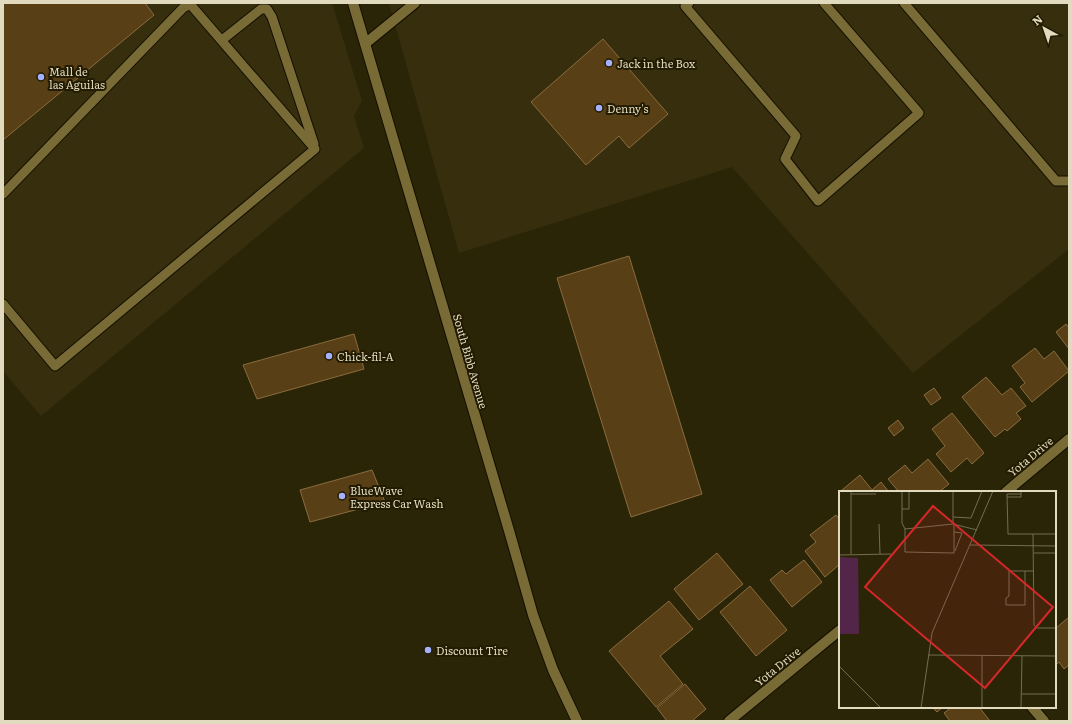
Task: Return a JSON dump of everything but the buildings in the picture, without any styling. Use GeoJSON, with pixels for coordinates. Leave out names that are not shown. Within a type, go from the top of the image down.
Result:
{"type":"FeatureCollection","features":[{"type":"Feature","properties":{"kind":"main road","name":"South Bibb Avenue"},"geometry":{"type":"LineString","coordinates":[[353,3],[533,615],[553,670],[577,721]]}},
{"type":"Feature","properties":{"kind":"main road"},"geometry":{"type":"LineString","coordinates":[[366,43],[415,3]]}},
{"type":"Feature","properties":{"kind":"main road","name":"Yota Drive"},"geometry":{"type":"LineString","coordinates":[[1007,491],[1069,439]]}},
{"type":"Feature","properties":{"kind":"main road","name":"Yota Drive"},"geometry":{"type":"LineString","coordinates":[[729,721],[839,631]]}},
{"type":"Feature","properties":{"kind":"main road"},"geometry":{"type":"LineString","coordinates":[[1033,708],[1044,721]]}},
{"type":"Feature","properties":{"kind":"lane"},"geometry":{"type":"LineString","coordinates":[[689,3],[685,6],[796,136],[785,160],[818,201],[919,113],[824,3]]}},
{"type":"Feature","properties":{"kind":"lane"},"geometry":{"type":"LineString","coordinates":[[904,3],[1056,181],[1069,181]]}},
{"type":"Feature","properties":{"kind":"lane"},"geometry":{"type":"LineString","coordinates":[[3,194],[186,4],[222,40],[315,149]]}},
{"type":"Feature","properties":{"kind":"lane"},"geometry":{"type":"LineString","coordinates":[[222,40],[261,9],[267,8],[269,10],[315,149]]}},
{"type":"Feature","properties":{"kind":"lane"},"geometry":{"type":"LineString","coordinates":[[3,304],[55,366],[315,149]]}},
{"type":"Feature","properties":{"kind":"shaded area"},"geometry":{"type":"Polygon","coordinates":[[[3,3],[332,3],[362,101],[354,116],[364,148],[41,416],[3,371],[3,3]]]}},
{"type":"Feature","properties":{"kind":"shaded area"},"geometry":{"type":"Polygon","coordinates":[[[389,3],[1069,3],[1069,249],[913,373],[732,167],[459,253],[389,3]]]}},
{"type":"Feature","properties":{"kind":"place","name":"Jack in the Box"},"geometry":{"type":"Point","coordinates":[609,63]}},
{"type":"Feature","properties":{"kind":"place","name":"Mall de las Aguilas"},"geometry":{"type":"Point","coordinates":[41,77]}},
{"type":"Feature","properties":{"kind":"place","name":"Denny's"},"geometry":{"type":"Point","coordinates":[599,108]}},
{"type":"Feature","properties":{"kind":"place","name":"Chick-fil-A"},"geometry":{"type":"Point","coordinates":[329,356]}},
{"type":"Feature","properties":{"kind":"place","name":"BlueWave Express Car Wash"},"geometry":{"type":"Point","coordinates":[342,496]}},
{"type":"Feature","properties":{"kind":"place","name":"Discount Tire"},"geometry":{"type":"Point","coordinates":[428,650]}}]}
